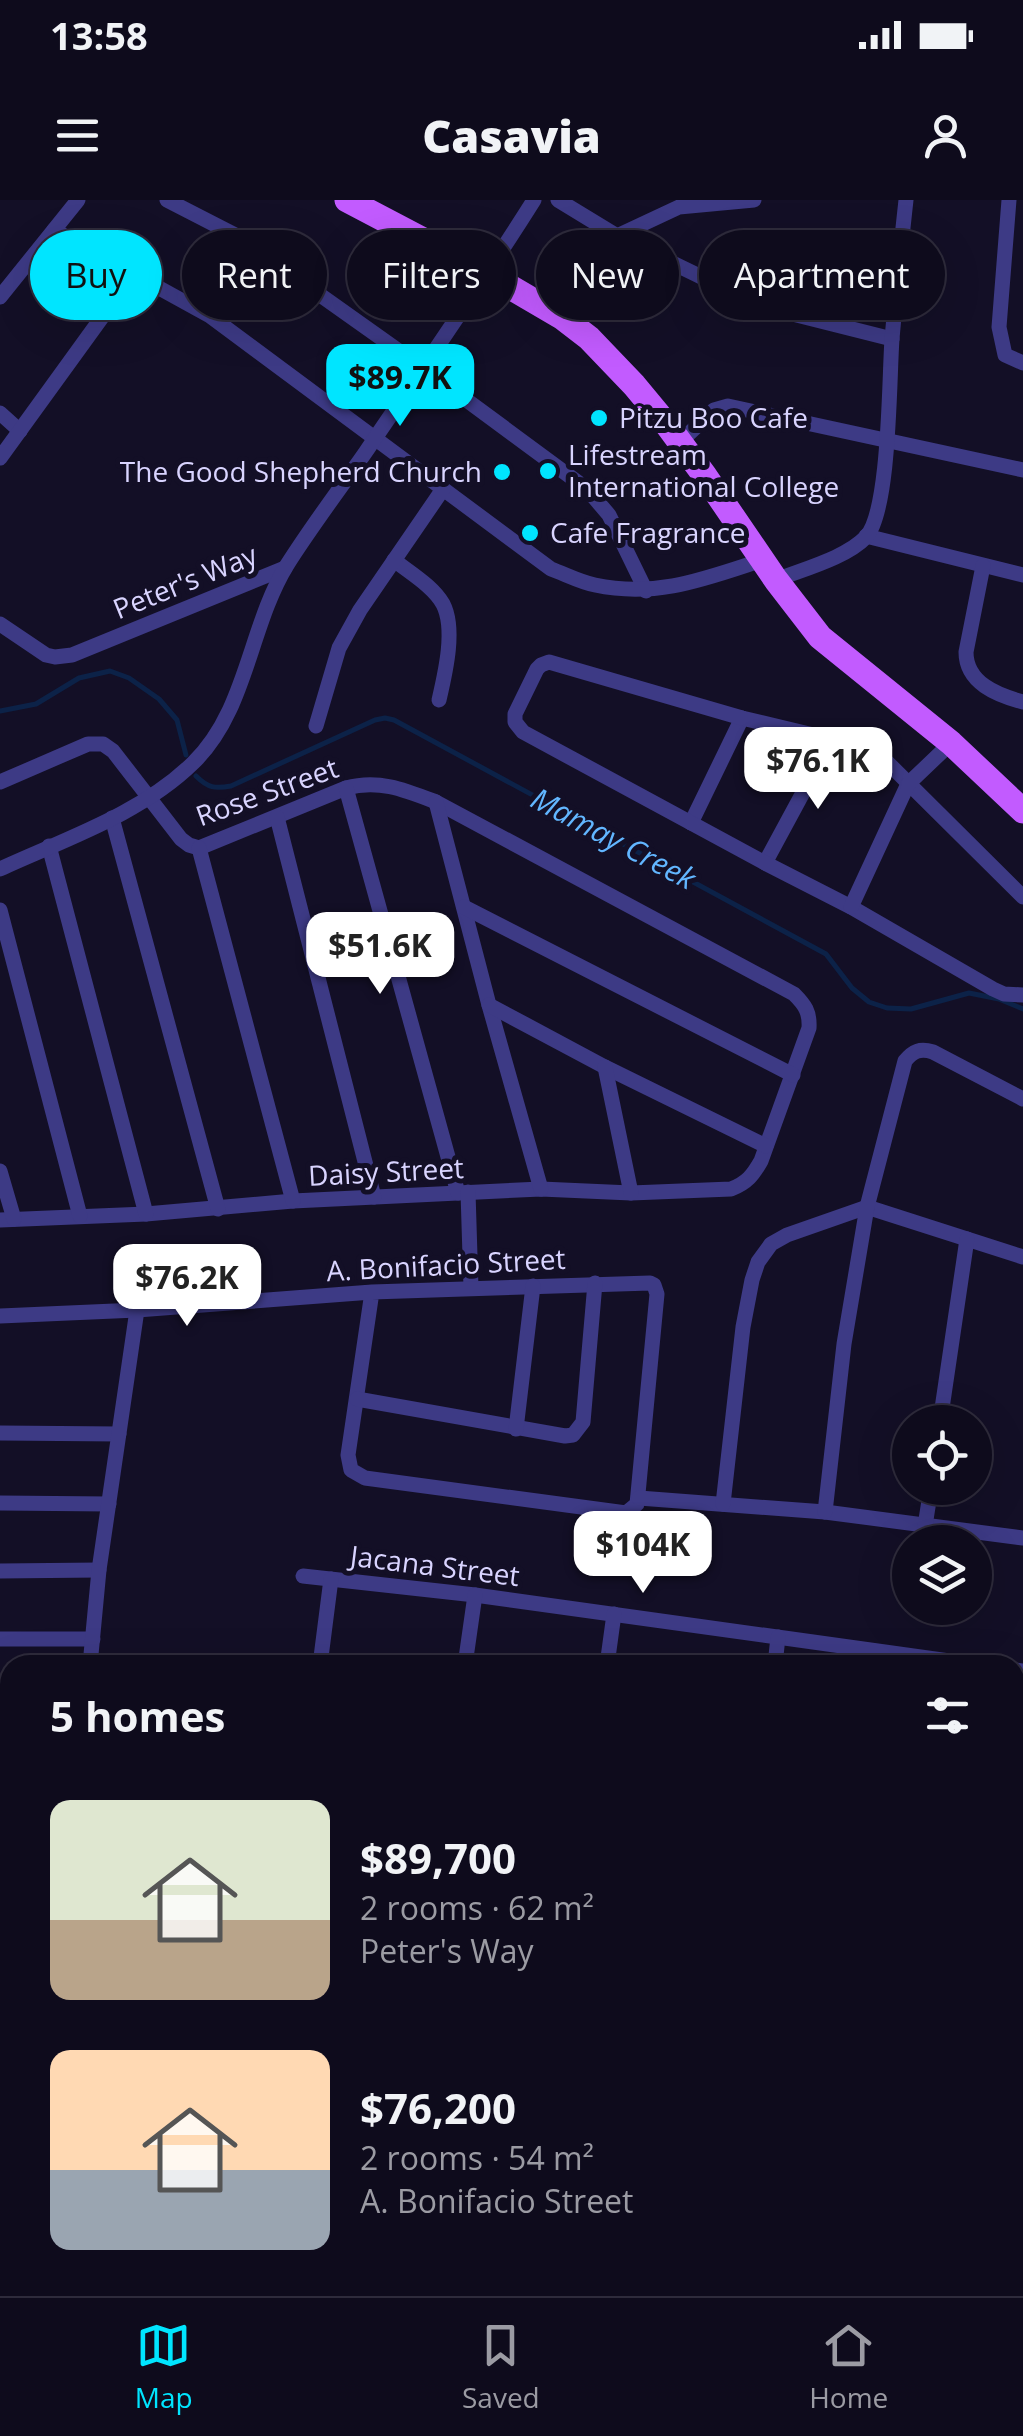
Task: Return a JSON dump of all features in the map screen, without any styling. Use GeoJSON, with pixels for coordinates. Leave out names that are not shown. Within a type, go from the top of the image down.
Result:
{"type":"FeatureCollection","features":[{"type":"Feature","properties":{"kind":"main road"},"geometry":{"type":"LineString","coordinates":[[347,200],[404,230]]}},
{"type":"Feature","properties":{"kind":"main road"},"geometry":{"type":"LineString","coordinates":[[516,290],[589,338],[634,385],[680,442],[768,570],[830,647],[951,742],[1023,810]]}},
{"type":"Feature","properties":{"kind":"street"},"geometry":{"type":"LineString","coordinates":[[54,230],[78,200]]}},
{"type":"Feature","properties":{"kind":"street"},"geometry":{"type":"LineString","coordinates":[[167,200],[237,236],[586,489],[609,516],[646,591]]}},
{"type":"Feature","properties":{"kind":"street","name":"Peter's Way"},"geometry":{"type":"LineString","coordinates":[[515,230],[534,200]]}},
{"type":"Feature","properties":{"kind":"street"},"geometry":{"type":"LineString","coordinates":[[558,200],[607,230]]}},
{"type":"Feature","properties":{"kind":"street"},"geometry":{"type":"LineString","coordinates":[[630,230],[679,207],[754,200]]}},
{"type":"Feature","properties":{"kind":"street"},"geometry":{"type":"LineString","coordinates":[[162,289],[210,316],[551,569],[593,585],[646,591],[768,570],[843,552],[874,526],[887,440],[906,200]]}},
{"type":"Feature","properties":{"kind":"street"},"geometry":{"type":"LineString","coordinates":[[1009,200],[999,327],[1005,355],[1023,363]]}},
{"type":"Feature","properties":{"kind":"street"},"geometry":{"type":"LineString","coordinates":[[0,297],[30,260]]}},
{"type":"Feature","properties":{"kind":"street"},"geometry":{"type":"LineString","coordinates":[[1005,263],[1023,266]]}},
{"type":"Feature","properties":{"kind":"street"},"geometry":{"type":"LineString","coordinates":[[679,266],[762,306],[892,339]]}},
{"type":"Feature","properties":{"kind":"street"},"geometry":{"type":"LineString","coordinates":[[0,458],[100,320]]}},
{"type":"Feature","properties":{"kind":"street","name":"Peter's Way"},"geometry":{"type":"LineString","coordinates":[[0,624],[46,655],[72,655],[285,568],[456,320]]}},
{"type":"Feature","properties":{"kind":"street"},"geometry":{"type":"LineString","coordinates":[[680,442],[714,410],[728,406],[1023,470]]}},
{"type":"Feature","properties":{"kind":"street"},"geometry":{"type":"LineString","coordinates":[[0,413],[20,431]]}},
{"type":"Feature","properties":{"kind":"street"},"geometry":{"type":"LineString","coordinates":[[316,726],[339,648],[360,610],[443,489]]}},
{"type":"Feature","properties":{"kind":"street"},"geometry":{"type":"LineString","coordinates":[[866,536],[1023,575]]}},
{"type":"Feature","properties":{"kind":"street"},"geometry":{"type":"LineString","coordinates":[[394,560],[429,587],[444,606],[450,648],[439,700]]}},
{"type":"Feature","properties":{"kind":"street"},"geometry":{"type":"LineString","coordinates":[[983,566],[966,663],[978,682],[1023,702]]}},
{"type":"Feature","properties":{"kind":"street"},"geometry":{"type":"LineString","coordinates":[[0,869],[112,818],[192,764],[218,731],[285,568]]}},
{"type":"Feature","properties":{"kind":"street"},"geometry":{"type":"LineString","coordinates":[[1023,896],[880,756],[856,745],[742,718],[545,662],[537,669],[518,707],[516,722],[524,732],[851,907],[993,989],[1023,995]]}},
{"type":"Feature","properties":{"kind":"street"},"geometry":{"type":"LineString","coordinates":[[690,823],[742,718]]}},
{"type":"Feature","properties":{"kind":"street"},"geometry":{"type":"LineString","coordinates":[[764,863],[832,739]]}},
{"type":"Feature","properties":{"kind":"street"},"geometry":{"type":"LineString","coordinates":[[851,907],[908,784],[951,742]]}},
{"type":"Feature","properties":{"kind":"street","name":"Rose Street"},"geometry":{"type":"LineString","coordinates":[[0,782],[88,744],[110,747],[181,839],[199,848],[366,783],[396,787],[436,802],[794,994],[805,1005],[810,1015],[809,1028],[763,1153]]}},
{"type":"Feature","properties":{"kind":"street"},"geometry":{"type":"LineString","coordinates":[[346,788],[463,1193],[471,1288]]}},
{"type":"Feature","properties":{"kind":"street"},"geometry":{"type":"LineString","coordinates":[[436,802],[541,1189]]}},
{"type":"Feature","properties":{"kind":"street"},"geometry":{"type":"LineString","coordinates":[[276,817],[374,1197]]}},
{"type":"Feature","properties":{"kind":"street"},"geometry":{"type":"LineString","coordinates":[[112,818],[218,1209]]}},
{"type":"Feature","properties":{"kind":"street"},"geometry":{"type":"LineString","coordinates":[[49,846],[146,1214]]}},
{"type":"Feature","properties":{"kind":"street"},"geometry":{"type":"LineString","coordinates":[[199,848],[294,1201]]}},
{"type":"Feature","properties":{"kind":"street"},"geometry":{"type":"LineString","coordinates":[[464,908],[794,1075]]}},
{"type":"Feature","properties":{"kind":"street"},"geometry":{"type":"LineString","coordinates":[[0,910],[80,1216]]}},
{"type":"Feature","properties":{"kind":"street"},"geometry":{"type":"LineString","coordinates":[[489,1006],[763,1153]]}},
{"type":"Feature","properties":{"kind":"street"},"geometry":{"type":"LineString","coordinates":[[825,1512],[844,1344],[868,1207],[905,1061],[912,1052],[933,1052],[1023,1100]]}},
{"type":"Feature","properties":{"kind":"street"},"geometry":{"type":"LineString","coordinates":[[605,1067],[630,1193]]}},
{"type":"Feature","properties":{"kind":"street","name":"Daisy Street"},"geometry":{"type":"LineString","coordinates":[[7,1220],[541,1189],[630,1193],[731,1189],[744,1184],[763,1153]]}},
{"type":"Feature","properties":{"kind":"street"},"geometry":{"type":"LineString","coordinates":[[0,1171],[7,1220]]}},
{"type":"Feature","properties":{"kind":"street"},"geometry":{"type":"LineString","coordinates":[[724,1504],[743,1327],[758,1262],[771,1244],[868,1207],[1023,1258]]}},
{"type":"Feature","properties":{"kind":"street"},"geometry":{"type":"LineString","coordinates":[[943,1405],[967,1239]]}},
{"type":"Feature","properties":{"kind":"street","name":"A. Bonifacio Street"},"geometry":{"type":"LineString","coordinates":[[0,1316],[372,1292],[643,1282],[654,1285],[657,1294],[639,1498]]}},
{"type":"Feature","properties":{"kind":"street"},"geometry":{"type":"LineString","coordinates":[[357,1400],[516,1429],[573,1435],[581,1428],[595,1284]]}},
{"type":"Feature","properties":{"kind":"street"},"geometry":{"type":"LineString","coordinates":[[516,1429],[533,1286]]}},
{"type":"Feature","properties":{"kind":"street"},"geometry":{"type":"LineString","coordinates":[[372,1292],[348,1455],[352,1470],[364,1478],[626,1513],[639,1498],[825,1512],[918,1525]]}},
{"type":"Feature","properties":{"kind":"street"},"geometry":{"type":"LineString","coordinates":[[91,1655],[137,1310]]}},
{"type":"Feature","properties":{"kind":"street"},"geometry":{"type":"LineString","coordinates":[[0,1433],[119,1434]]}},
{"type":"Feature","properties":{"kind":"street"},"geometry":{"type":"LineString","coordinates":[[0,1503],[109,1504]]}},
{"type":"Feature","properties":{"kind":"street"},"geometry":{"type":"LineString","coordinates":[[992,1534],[1023,1538]]}},
{"type":"Feature","properties":{"kind":"street"},"geometry":{"type":"LineString","coordinates":[[0,1571],[100,1570]]}},
{"type":"Feature","properties":{"kind":"street","name":"Jacana Street"},"geometry":{"type":"LineString","coordinates":[[303,1576],[475,1595],[892,1655]]}},
{"type":"Feature","properties":{"kind":"street"},"geometry":{"type":"LineString","coordinates":[[321,1655],[331,1579]]}},
{"type":"Feature","properties":{"kind":"street"},"geometry":{"type":"LineString","coordinates":[[466,1655],[475,1595]]}},
{"type":"Feature","properties":{"kind":"street"},"geometry":{"type":"LineString","coordinates":[[608,1655],[614,1614]]}},
{"type":"Feature","properties":{"kind":"street"},"geometry":{"type":"LineString","coordinates":[[775,1655],[778,1637]]}},
{"type":"Feature","properties":{"kind":"street"},"geometry":{"type":"LineString","coordinates":[[0,1639],[93,1640]]}},
{"type":"Feature","properties":{"kind":"waterway","name":"Mamay Creek"},"geometry":{"type":"LineString","coordinates":[[0,711],[36,704],[79,678],[110,671],[129,678],[159,699],[177,720],[186,755]]}},
{"type":"Feature","properties":{"kind":"waterway","name":"Mamay Creek"},"geometry":{"type":"LineString","coordinates":[[196,776],[212,787],[231,786],[375,720],[394,720],[826,954],[852,988],[869,1002],[911,1009],[969,993],[1023,1009]]}},
{"type":"Feature","properties":{"kind":"place","name":"Pitzu Boo Cafe"},"geometry":{"type":"Point","coordinates":[599,418]}},
{"type":"Feature","properties":{"kind":"place","name":"Lifestream International College"},"geometry":{"type":"Point","coordinates":[548,471]}},
{"type":"Feature","properties":{"kind":"place","name":"The Good Shepherd Church"},"geometry":{"type":"Point","coordinates":[502,472]}},
{"type":"Feature","properties":{"kind":"place","name":"Cafe Fragrance"},"geometry":{"type":"Point","coordinates":[530,533]}}]}
